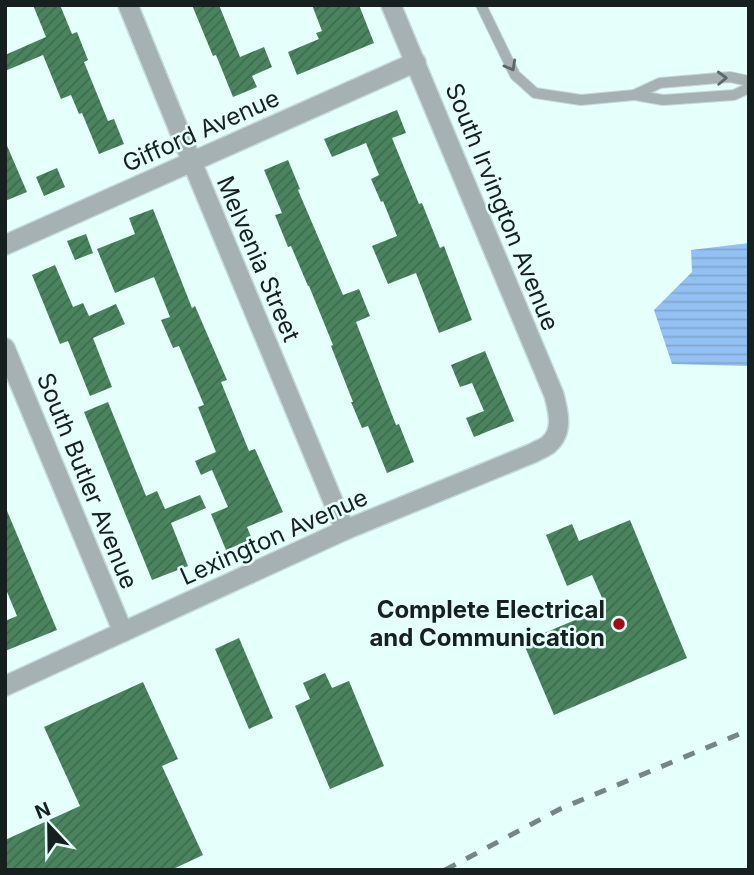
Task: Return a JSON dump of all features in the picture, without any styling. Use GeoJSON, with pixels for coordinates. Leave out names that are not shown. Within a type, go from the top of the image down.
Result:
{"type":"FeatureCollection","features":[{"type":"Feature","properties":{"kind":"street","name":"Melvenia Street"},"geometry":{"type":"LineString","coordinates":[[128,5],[345,530]]}},
{"type":"Feature","properties":{"kind":"street","name":"South Irvington Avenue"},"geometry":{"type":"LineString","coordinates":[[391,5],[554,395],[558,430]]}},
{"type":"Feature","properties":{"kind":"street","name":"Gifford Avenue"},"geometry":{"type":"LineString","coordinates":[[5,245],[416,62]]}},
{"type":"Feature","properties":{"kind":"street","name":"South Butler Avenue"},"geometry":{"type":"LineString","coordinates":[[5,348],[123,632]]}},
{"type":"Feature","properties":{"kind":"street","name":"Lexington Avenue"},"geometry":{"type":"LineString","coordinates":[[5,685],[345,530],[533,453],[549,444],[558,430]]}},
{"type":"Feature","properties":{"kind":"lane"},"geometry":{"type":"LineString","coordinates":[[481,5],[515,75],[535,93],[581,100],[634,95],[663,100],[734,94],[749,88]]}},
{"type":"Feature","properties":{"kind":"lane"},"geometry":{"type":"LineString","coordinates":[[634,95],[660,83],[730,77],[749,81]]}},
{"type":"Feature","properties":{"kind":"water"},"geometry":{"type":"Polygon","coordinates":[[[749,243],[749,366],[672,364],[654,310],[692,272],[691,250],[749,243]]]}},
{"type":"Feature","properties":{"kind":"building"},"geometry":{"type":"Polygon","coordinates":[[[33,5],[60,5],[72,34],[77,32],[88,60],[84,62],[108,121],[114,119],[124,144],[99,154],[82,113],[79,114],[71,95],[61,99],[43,55],[5,71],[5,55],[46,37],[33,5]]]}},
{"type":"Feature","properties":{"kind":"building"},"geometry":{"type":"Polygon","coordinates":[[[192,5],[219,5],[240,57],[264,47],[272,67],[252,76],[257,87],[233,97],[192,5]]]}},
{"type":"Feature","properties":{"kind":"building"},"geometry":{"type":"Polygon","coordinates":[[[312,5],[359,5],[374,43],[297,75],[288,52],[319,39],[316,33],[322,31],[312,5]]]}},
{"type":"Feature","properties":{"kind":"building"},"geometry":{"type":"Polygon","coordinates":[[[397,110],[406,133],[392,138],[440,248],[444,246],[472,320],[439,333],[416,273],[388,284],[372,246],[397,236],[371,179],[379,175],[366,143],[332,157],[324,139],[397,110]]]}},
{"type":"Feature","properties":{"kind":"building"},"geometry":{"type":"Polygon","coordinates":[[[5,141],[27,192],[5,201],[5,141]]]}},
{"type":"Feature","properties":{"kind":"building"},"geometry":{"type":"Polygon","coordinates":[[[288,160],[343,295],[359,289],[370,316],[356,322],[396,425],[399,424],[414,462],[387,473],[368,426],[362,428],[309,286],[275,215],[282,213],[264,170],[288,160]]]}},
{"type":"Feature","properties":{"kind":"building"},"geometry":{"type":"Polygon","coordinates":[[[57,168],[65,187],[44,196],[36,177],[57,168]]]}},
{"type":"Feature","properties":{"kind":"building"},"geometry":{"type":"Polygon","coordinates":[[[153,209],[192,308],[195,306],[227,380],[221,382],[249,451],[255,449],[283,512],[247,527],[252,539],[226,550],[211,514],[228,507],[212,470],[201,475],[195,461],[216,452],[198,407],[204,405],[179,346],[173,348],[161,320],[170,317],[154,277],[115,293],[97,249],[135,234],[129,218],[153,209]]]}},
{"type":"Feature","properties":{"kind":"building"},"geometry":{"type":"Polygon","coordinates":[[[86,234],[93,253],[75,260],[67,241],[86,234]]]}},
{"type":"Feature","properties":{"kind":"building"},"geometry":{"type":"Polygon","coordinates":[[[55,265],[73,307],[83,303],[89,316],[116,304],[125,324],[93,338],[112,387],[90,396],[68,341],[60,344],[32,275],[55,265]]]}},
{"type":"Feature","properties":{"kind":"building"},"geometry":{"type":"Polygon","coordinates":[[[485,351],[514,421],[474,437],[466,418],[484,411],[472,383],[460,387],[451,365],[485,351]]]}},
{"type":"Feature","properties":{"kind":"building"},"geometry":{"type":"Polygon","coordinates":[[[108,402],[146,496],[157,491],[165,509],[200,495],[206,508],[171,523],[188,566],[152,580],[84,412],[108,402]]]}},
{"type":"Feature","properties":{"kind":"building"},"geometry":{"type":"Polygon","coordinates":[[[5,506],[57,630],[5,651],[5,621],[17,616],[5,587],[5,506]]]}},
{"type":"Feature","properties":{"kind":"building","name":"Complete Electrical and Communication"},"geometry":{"type":"Polygon","coordinates":[[[630,520],[687,658],[554,715],[523,642],[606,607],[592,575],[567,586],[546,535],[572,524],[579,541],[630,520]]]}},
{"type":"Feature","properties":{"kind":"building"},"geometry":{"type":"Polygon","coordinates":[[[239,638],[273,718],[249,729],[215,649],[239,638]]]}},
{"type":"Feature","properties":{"kind":"building"},"geometry":{"type":"Polygon","coordinates":[[[325,673],[332,688],[349,681],[384,766],[330,789],[295,706],[310,699],[303,683],[325,673]]]}},
{"type":"Feature","properties":{"kind":"building"},"geometry":{"type":"Polygon","coordinates":[[[143,682],[178,759],[162,766],[203,855],[171,870],[5,870],[5,840],[80,806],[44,727],[143,682]]]}},
{"type":"Feature","properties":{"kind":"railway"},"geometry":{"type":"LineString","coordinates":[[445,870],[560,809],[749,730]]}},
{"type":"Feature","properties":{"kind":"place","name":"Complete Electrical and Communication"},"geometry":{"type":"Point","coordinates":[619,624]}}]}
